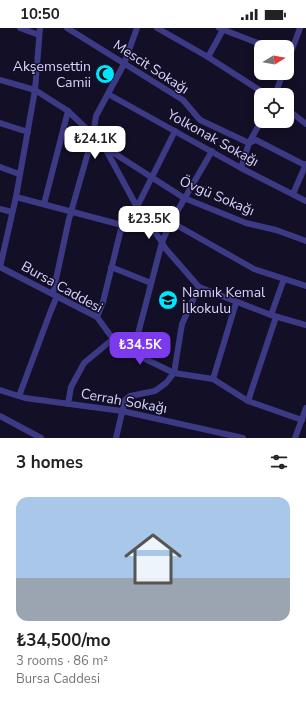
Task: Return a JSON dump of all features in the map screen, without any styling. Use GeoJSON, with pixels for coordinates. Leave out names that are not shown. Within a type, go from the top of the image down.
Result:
{"type":"FeatureCollection","features":[{"type":"Feature","properties":{"kind":"street"},"geometry":{"type":"LineString","coordinates":[[0,267],[16,197],[19,174],[28,132],[35,90],[40,31],[20,28]]}},
{"type":"Feature","properties":{"kind":"street","name":"Mescit Sokağı"},"geometry":{"type":"LineString","coordinates":[[67,28],[183,100],[200,120],[249,143],[256,140],[306,164]]}},
{"type":"Feature","properties":{"kind":"street"},"geometry":{"type":"LineString","coordinates":[[20,396],[55,295],[71,211],[93,135],[96,116],[124,64],[137,28]]}},
{"type":"Feature","properties":{"kind":"street"},"geometry":{"type":"LineString","coordinates":[[157,28],[208,57],[256,88]]}},
{"type":"Feature","properties":{"kind":"street"},"geometry":{"type":"LineString","coordinates":[[294,42],[300,28]]}},
{"type":"Feature","properties":{"kind":"street"},"geometry":{"type":"LineString","coordinates":[[208,57],[222,29],[254,42]]}},
{"type":"Feature","properties":{"kind":"street"},"geometry":{"type":"LineString","coordinates":[[0,80],[35,90],[68,111],[93,135],[105,148],[136,207],[165,248],[199,287],[236,303],[273,316],[306,325]]}},
{"type":"Feature","properties":{"kind":"street","name":"Yolkonak Sokağı"},"geometry":{"type":"LineString","coordinates":[[108,94],[241,168],[306,201]]}},
{"type":"Feature","properties":{"kind":"street"},"geometry":{"type":"LineString","coordinates":[[44,204],[68,111]]}},
{"type":"Feature","properties":{"kind":"street"},"geometry":{"type":"LineString","coordinates":[[294,114],[306,123]]}},
{"type":"Feature","properties":{"kind":"street"},"geometry":{"type":"LineString","coordinates":[[0,123],[28,132]]}},
{"type":"Feature","properties":{"kind":"street"},"geometry":{"type":"LineString","coordinates":[[241,168],[249,143],[257,128]]}},
{"type":"Feature","properties":{"kind":"street"},"geometry":{"type":"LineString","coordinates":[[97,316],[103,302],[122,225],[136,207],[175,131]]}},
{"type":"Feature","properties":{"kind":"street","name":"Övgü Sokağı"},"geometry":{"type":"LineString","coordinates":[[105,148],[184,198],[246,223],[276,230],[306,240]]}},
{"type":"Feature","properties":{"kind":"street"},"geometry":{"type":"LineString","coordinates":[[133,353],[162,242],[184,198],[212,151]]}},
{"type":"Feature","properties":{"kind":"street"},"geometry":{"type":"LineString","coordinates":[[293,194],[306,164]]}},
{"type":"Feature","properties":{"kind":"street"},"geometry":{"type":"LineString","coordinates":[[0,167],[19,174]]}},
{"type":"Feature","properties":{"kind":"street"},"geometry":{"type":"LineString","coordinates":[[16,197],[122,225]]}},
{"type":"Feature","properties":{"kind":"street"},"geometry":{"type":"LineString","coordinates":[[0,209],[12,212]]}},
{"type":"Feature","properties":{"kind":"street"},"geometry":{"type":"LineString","coordinates":[[171,222],[254,269],[306,286]]}},
{"type":"Feature","properties":{"kind":"street","name":"Bursa Caddesi"},"geometry":{"type":"LineString","coordinates":[[0,267],[97,316],[113,339],[133,353],[174,373],[213,379],[248,401],[302,420]]}},
{"type":"Feature","properties":{"kind":"street"},"geometry":{"type":"LineString","coordinates":[[111,267],[151,283]]}},
{"type":"Feature","properties":{"kind":"street"},"geometry":{"type":"LineString","coordinates":[[248,401],[284,279]]}},
{"type":"Feature","properties":{"kind":"street"},"geometry":{"type":"LineString","coordinates":[[116,438],[125,400],[130,396],[155,391],[166,383],[174,373],[182,324],[199,287]]}},
{"type":"Feature","properties":{"kind":"street"},"geometry":{"type":"LineString","coordinates":[[213,379],[236,303]]}},
{"type":"Feature","properties":{"kind":"street"},"geometry":{"type":"LineString","coordinates":[[68,404],[71,387],[84,363],[113,339]]}},
{"type":"Feature","properties":{"kind":"street","name":"Cerrah Sokağı"},"geometry":{"type":"LineString","coordinates":[[0,390],[20,396],[122,411],[243,438]]}},
{"type":"Feature","properties":{"kind":"street"},"geometry":{"type":"LineString","coordinates":[[296,438],[306,408]]}},
{"type":"Feature","properties":{"kind":"street"},"geometry":{"type":"LineString","coordinates":[[0,416],[41,438]]}},
{"type":"Feature","properties":{"kind":"place","name":"Akşemsettin Camii"},"geometry":{"type":"Point","coordinates":[105,74]}},
{"type":"Feature","properties":{"kind":"place","name":"Namık Kemal İlkokulu"},"geometry":{"type":"Point","coordinates":[168,300]}}]}
